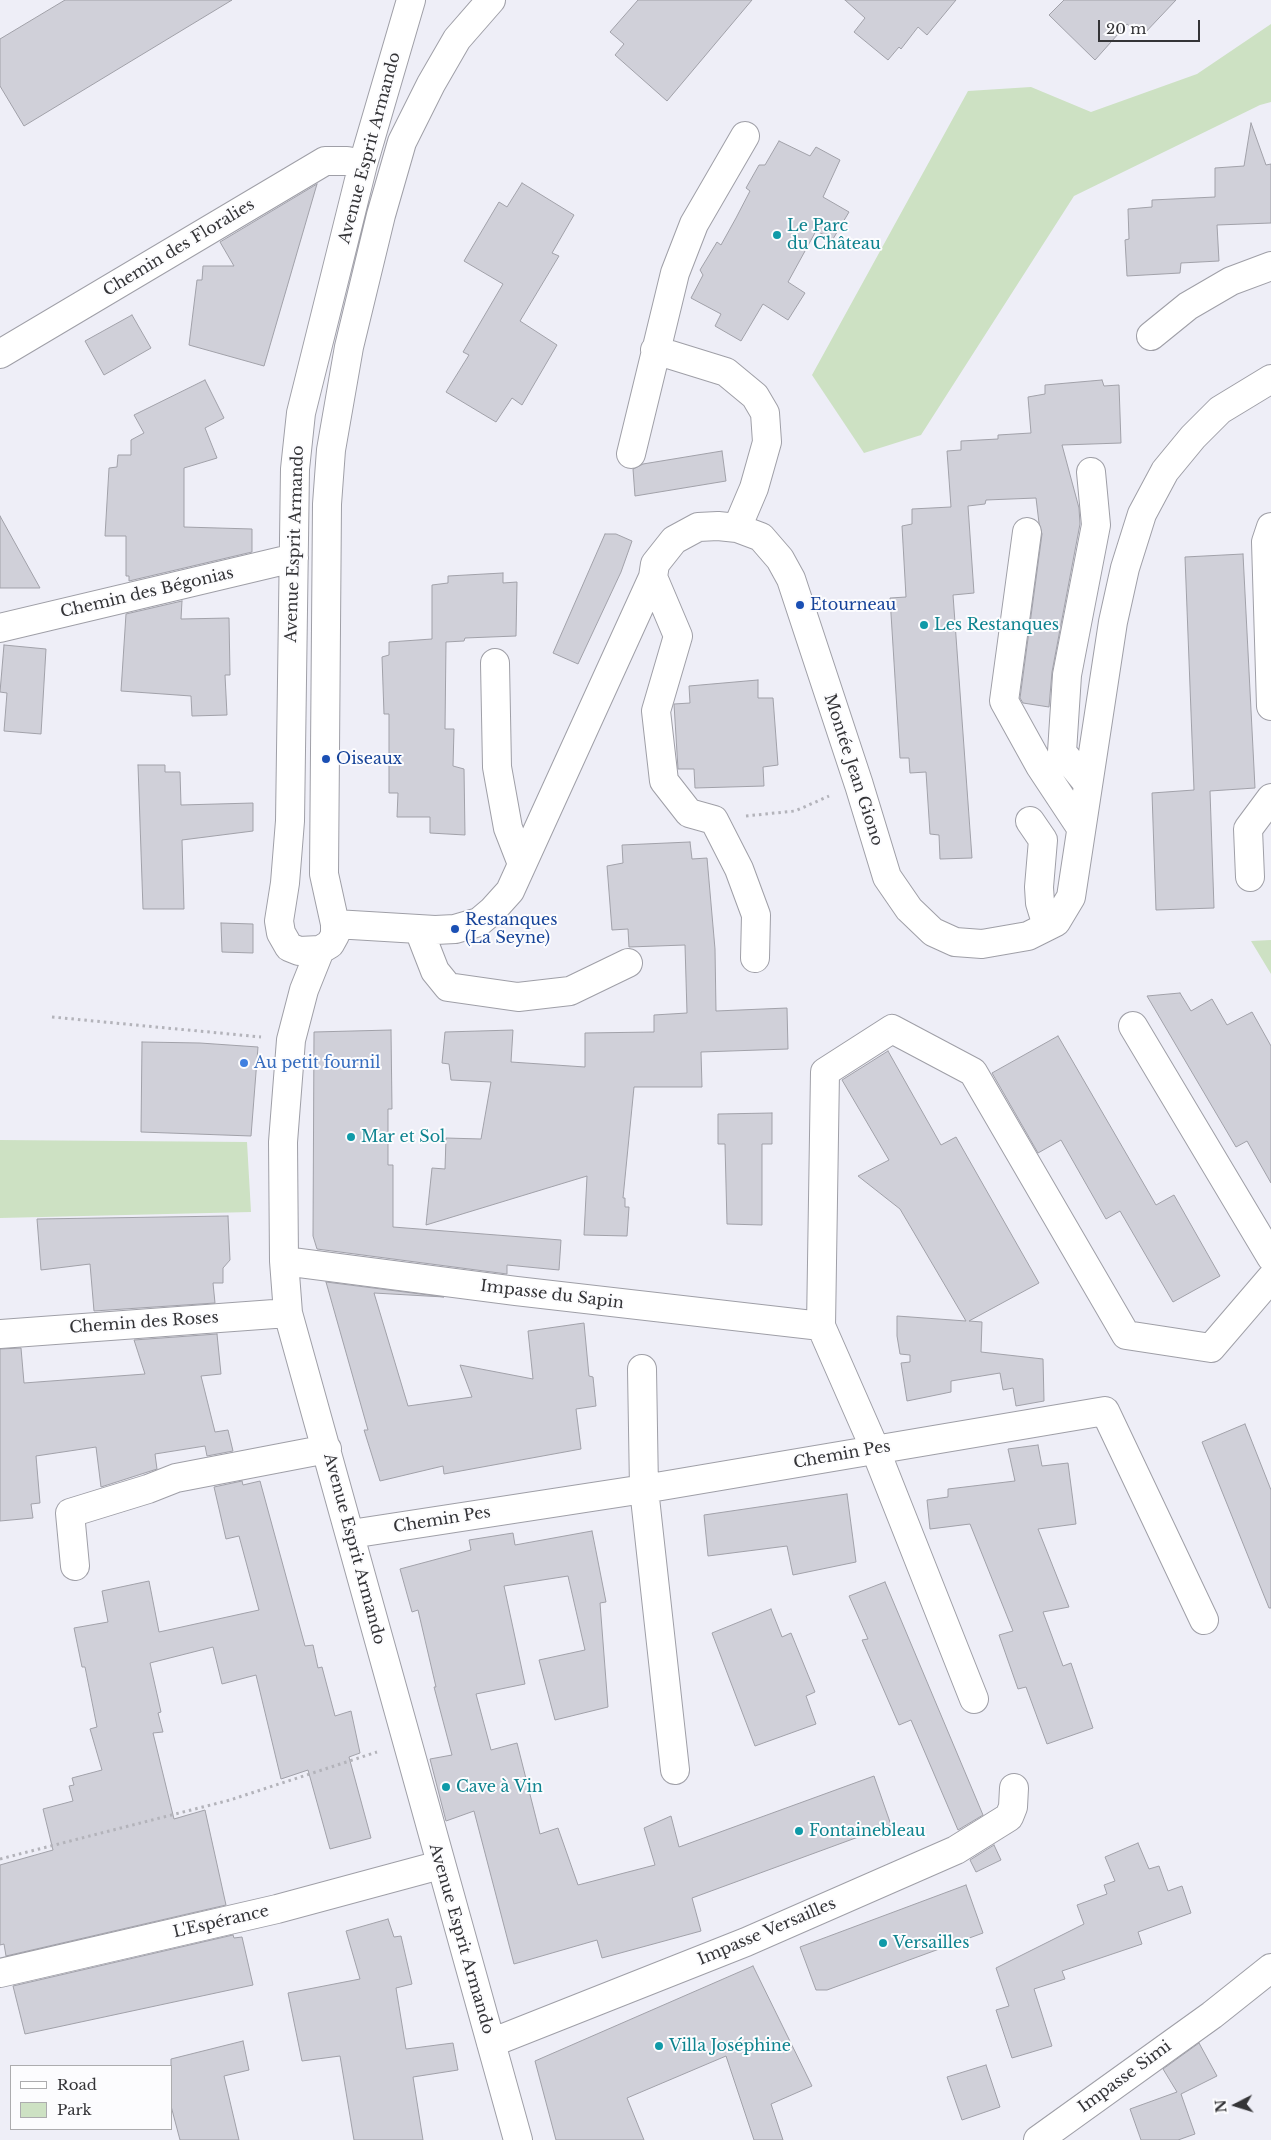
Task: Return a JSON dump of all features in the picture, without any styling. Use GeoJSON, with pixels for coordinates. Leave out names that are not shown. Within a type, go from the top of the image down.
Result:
{"type":"FeatureCollection","features":[{"type":"Feature","properties":{"kind":"street","name":"Avenue Esprit Armando"},"geometry":{"type":"LineString","coordinates":[[411,0],[363,164],[301,413],[295,469],[290,821],[280,921],[281,933],[289,947],[299,951],[320,950],[330,944],[335,935],[335,924],[324,874],[327,504],[331,450],[349,348],[402,142],[430,84],[457,39],[491,0]]}},
{"type":"Feature","properties":{"kind":"street"},"geometry":{"type":"LineString","coordinates":[[631,454],[675,273],[694,224],[745,136]]}},
{"type":"Feature","properties":{"kind":"street","name":"Chemin des Floralies"},"geometry":{"type":"LineString","coordinates":[[0,354],[325,161],[346,161],[363,164]]}},
{"type":"Feature","properties":{"kind":"street"},"geometry":{"type":"LineString","coordinates":[[1151,336],[1188,306],[1231,281],[1271,266]]}},
{"type":"Feature","properties":{"kind":"street"},"geometry":{"type":"LineString","coordinates":[[655,350],[726,372],[755,396],[765,413],[767,442],[754,488],[737,528]]}},
{"type":"Feature","properties":{"kind":"street","name":"Montée Jean Giono"},"geometry":{"type":"LineString","coordinates":[[335,924],[419,930],[455,929],[479,922],[492,911],[510,891],[653,577],[655,564],[674,540],[698,527],[737,528],[761,537],[780,559],[791,579],[859,784],[887,878],[909,909],[933,932],[955,942],[982,944],[1028,936],[1056,922],[1071,897],[1113,622],[1125,568],[1142,514],[1165,471],[1193,437],[1220,410],[1271,379]]}},
{"type":"Feature","properties":{"kind":"street"},"geometry":{"type":"LineString","coordinates":[[1088,784],[1062,752],[1067,675],[1096,525],[1090,472]]}},
{"type":"Feature","properties":{"kind":"street"},"geometry":{"type":"LineString","coordinates":[[1271,527],[1266,542],[1271,706]]}},
{"type":"Feature","properties":{"kind":"street"},"geometry":{"type":"LineString","coordinates":[[1027,532],[1004,701],[1040,766],[1081,828]]}},
{"type":"Feature","properties":{"kind":"street","name":"Chemin des Bégonias"},"geometry":{"type":"LineString","coordinates":[[0,628],[294,558]]}},
{"type":"Feature","properties":{"kind":"street"},"geometry":{"type":"LineString","coordinates":[[653,577],[678,636],[656,711],[664,781],[690,813],[714,820],[739,869],[756,915],[755,958]]}},
{"type":"Feature","properties":{"kind":"street"},"geometry":{"type":"LineString","coordinates":[[495,662],[497,767],[508,828],[522,864]]}},
{"type":"Feature","properties":{"kind":"street"},"geometry":{"type":"LineString","coordinates":[[1250,877],[1248,829],[1271,798]]}},
{"type":"Feature","properties":{"kind":"street"},"geometry":{"type":"LineString","coordinates":[[1030,821],[1043,840],[1039,887],[1040,902],[1047,926]]}},
{"type":"Feature","properties":{"kind":"street"},"geometry":{"type":"LineString","coordinates":[[419,930],[435,970],[448,986],[518,997],[570,990],[628,963]]}},
{"type":"Feature","properties":{"kind":"street","name":"Avenue Esprit Armando"},"geometry":{"type":"LineString","coordinates":[[320,950],[304,990],[291,1040],[283,1142],[284,1261],[288,1312],[351,1534],[440,1865],[518,2140]]}},
{"type":"Feature","properties":{"kind":"street"},"geometry":{"type":"LineString","coordinates":[[1133,1026],[1271,1257]]}},
{"type":"Feature","properties":{"kind":"street"},"geometry":{"type":"LineString","coordinates":[[974,1699],[875,1449],[820,1326],[825,1072],[892,1029],[973,1072],[1126,1335],[1210,1348],[1271,1278]]}},
{"type":"Feature","properties":{"kind":"street","name":"Impasse du Sapin"},"geometry":{"type":"LineString","coordinates":[[284,1261],[516,1291],[820,1326]]}},
{"type":"Feature","properties":{"kind":"street","name":"Chemin des Roses"},"geometry":{"type":"LineString","coordinates":[[0,1334],[288,1312]]}},
{"type":"Feature","properties":{"kind":"street"},"geometry":{"type":"LineString","coordinates":[[642,1369],[644,1489],[675,1770]]}},
{"type":"Feature","properties":{"kind":"street","name":"Chemin Pes"},"geometry":{"type":"LineString","coordinates":[[351,1534],[644,1489],[1105,1411],[1204,1620]]}},
{"type":"Feature","properties":{"kind":"street"},"geometry":{"type":"LineString","coordinates":[[75,1566],[70,1513],[148,1489],[176,1478],[327,1449]]}},
{"type":"Feature","properties":{"kind":"street","name":"Impasse Versailles"},"geometry":{"type":"LineString","coordinates":[[491,2043],[746,1942],[956,1850],[1009,1817],[1013,1807],[1014,1788]]}},
{"type":"Feature","properties":{"kind":"street","name":"L'Espérance"},"geometry":{"type":"LineString","coordinates":[[0,1972],[278,1909],[440,1865]]}},
{"type":"Feature","properties":{"kind":"street","name":"Impasse Simi"},"geometry":{"type":"LineString","coordinates":[[1038,2140],[1212,2015],[1271,1968]]}},
{"type":"Feature","properties":{"kind":"path"},"geometry":{"type":"LineString","coordinates":[[714,820],[795,811],[835,794]]}},
{"type":"Feature","properties":{"kind":"path"},"geometry":{"type":"LineString","coordinates":[[52,1017],[291,1040]]}},
{"type":"Feature","properties":{"kind":"path"},"geometry":{"type":"LineString","coordinates":[[0,1859],[230,1800],[407,1742]]}},
{"type":"Feature","properties":{"kind":"green space"},"geometry":{"type":"Polygon","coordinates":[[[1271,24],[1271,102],[1260,105],[1074,196],[921,435],[864,453],[812,375],[968,91],[1031,87],[1091,112],[1197,74],[1271,24]]]}},
{"type":"Feature","properties":{"kind":"green space"},"geometry":{"type":"Polygon","coordinates":[[[1271,940],[1271,974],[1251,941],[1271,940]]]}},
{"type":"Feature","properties":{"kind":"green space"},"geometry":{"type":"Polygon","coordinates":[[[0,1140],[247,1142],[251,1212],[0,1218],[0,1140]]]}},
{"type":"Feature","properties":{"kind":"building"},"geometry":{"type":"Polygon","coordinates":[[[65,0],[232,0],[24,126],[0,86],[0,39],[65,0]]]}},
{"type":"Feature","properties":{"kind":"building"},"geometry":{"type":"Polygon","coordinates":[[[638,0],[752,0],[667,101],[615,55],[624,44],[610,32],[638,0]]]}},
{"type":"Feature","properties":{"kind":"building"},"geometry":{"type":"Polygon","coordinates":[[[845,0],[956,0],[927,35],[918,27],[901,49],[899,47],[888,60],[854,32],[865,18],[845,0]]]}},
{"type":"Feature","properties":{"kind":"building"},"geometry":{"type":"Polygon","coordinates":[[[1064,0],[1176,0],[1142,36],[1127,24],[1095,60],[1049,15],[1064,0]]]}},
{"type":"Feature","properties":{"kind":"building"},"geometry":{"type":"Polygon","coordinates":[[[1251,123],[1266,165],[1271,164],[1271,223],[1217,225],[1219,261],[1181,263],[1180,273],[1127,276],[1125,240],[1129,239],[1128,209],[1152,207],[1152,200],[1215,197],[1215,168],[1244,166],[1251,123]]]}},
{"type":"Feature","properties":{"kind":"building","name":"Le Parc du Château"},"geometry":{"type":"Polygon","coordinates":[[[779,141],[810,156],[816,147],[840,160],[823,197],[849,212],[833,239],[816,231],[788,282],[805,293],[788,320],[763,304],[741,341],[715,326],[721,314],[691,298],[703,275],[700,270],[717,242],[721,245],[750,191],[746,188],[759,165],[765,165],[779,141]]]}},
{"type":"Feature","properties":{"kind":"building"},"geometry":{"type":"Polygon","coordinates":[[[522,183],[574,215],[552,253],[559,256],[520,321],[557,345],[522,405],[512,398],[496,422],[446,392],[469,355],[463,352],[503,284],[464,261],[499,202],[507,207],[522,183]]]}},
{"type":"Feature","properties":{"kind":"building"},"geometry":{"type":"Polygon","coordinates":[[[317,184],[264,366],[189,345],[197,280],[202,280],[203,266],[234,266],[220,242],[317,184]]]}},
{"type":"Feature","properties":{"kind":"building"},"geometry":{"type":"Polygon","coordinates":[[[132,315],[151,348],[104,375],[85,341],[132,315]]]}},
{"type":"Feature","properties":{"kind":"building"},"geometry":{"type":"Polygon","coordinates":[[[205,380],[224,418],[205,428],[217,458],[184,468],[184,527],[252,529],[252,552],[129,581],[129,576],[126,576],[126,536],[105,536],[109,468],[117,467],[118,455],[131,455],[131,440],[144,433],[134,415],[205,380]]]}},
{"type":"Feature","properties":{"kind":"building","name":"Les Restanques"},"geometry":{"type":"Polygon","coordinates":[[[1102,380],[1104,386],[1119,385],[1121,443],[1062,445],[1079,508],[1080,524],[1052,672],[1049,707],[1023,703],[1020,698],[1042,534],[1036,498],[986,500],[985,504],[968,506],[974,593],[953,595],[972,858],[940,859],[939,835],[930,834],[926,772],[910,773],[909,758],[900,758],[890,598],[906,597],[902,526],[912,524],[912,509],[951,507],[947,451],[961,450],[961,441],[998,439],[998,435],[1031,433],[1028,397],[1045,394],[1045,385],[1102,380]]]}},
{"type":"Feature","properties":{"kind":"building"},"geometry":{"type":"Polygon","coordinates":[[[722,451],[726,481],[635,496],[633,469],[643,464],[722,451]]]}},
{"type":"Feature","properties":{"kind":"building"},"geometry":{"type":"Polygon","coordinates":[[[0,516],[40,588],[0,588],[0,516]]]}},
{"type":"Feature","properties":{"kind":"building"},"geometry":{"type":"Polygon","coordinates":[[[605,534],[616,534],[632,541],[621,572],[578,664],[553,653],[605,534]]]}},
{"type":"Feature","properties":{"kind":"building"},"geometry":{"type":"Polygon","coordinates":[[[1243,554],[1255,788],[1210,791],[1214,908],[1156,910],[1152,793],[1194,790],[1185,557],[1243,554]]]}},
{"type":"Feature","properties":{"kind":"building"},"geometry":{"type":"Polygon","coordinates":[[[503,573],[503,583],[517,582],[516,636],[465,638],[464,641],[446,642],[445,729],[454,729],[453,766],[464,769],[465,835],[430,833],[430,817],[397,817],[398,793],[389,793],[389,714],[384,714],[382,657],[389,655],[389,642],[432,639],[432,585],[448,583],[448,576],[503,573]]]}},
{"type":"Feature","properties":{"kind":"building"},"geometry":{"type":"Polygon","coordinates":[[[182,601],[181,619],[229,618],[230,675],[225,675],[227,715],[192,716],[191,696],[121,691],[126,614],[182,601]]]}},
{"type":"Feature","properties":{"kind":"building"},"geometry":{"type":"Polygon","coordinates":[[[4,645],[46,649],[41,734],[4,731],[7,693],[0,692],[4,645]]]}},
{"type":"Feature","properties":{"kind":"building"},"geometry":{"type":"Polygon","coordinates":[[[758,680],[758,698],[773,698],[778,765],[763,767],[764,786],[695,788],[694,769],[678,769],[674,704],[690,703],[689,686],[758,680]]]}},
{"type":"Feature","properties":{"kind":"building"},"geometry":{"type":"Polygon","coordinates":[[[138,765],[165,765],[165,772],[180,772],[181,805],[253,803],[253,831],[182,840],[184,909],[143,909],[138,765]]]}},
{"type":"Feature","properties":{"kind":"building"},"geometry":{"type":"Polygon","coordinates":[[[690,842],[692,859],[707,858],[715,949],[716,1011],[787,1008],[788,1049],[701,1052],[702,1087],[634,1087],[623,1198],[625,1198],[625,1207],[629,1207],[627,1236],[584,1235],[587,1176],[426,1225],[432,1168],[445,1169],[446,1138],[481,1139],[491,1082],[451,1080],[449,1064],[442,1063],[445,1032],[513,1030],[511,1062],[585,1067],[585,1033],[654,1032],[654,1015],[687,1013],[685,945],[629,947],[628,929],[612,930],[607,866],[623,863],[622,845],[690,842]]]}},
{"type":"Feature","properties":{"kind":"building"},"geometry":{"type":"Polygon","coordinates":[[[221,923],[253,924],[253,953],[222,952],[221,923]]]}},
{"type":"Feature","properties":{"kind":"building"},"geometry":{"type":"Polygon","coordinates":[[[1180,993],[1191,1011],[1212,999],[1227,1025],[1252,1012],[1271,1046],[1271,1183],[1247,1141],[1236,1147],[1147,996],[1180,993]]]}},
{"type":"Feature","properties":{"kind":"building","name":"Mar et Sol"},"geometry":{"type":"Polygon","coordinates":[[[391,1030],[392,1109],[388,1109],[388,1165],[393,1165],[393,1227],[561,1240],[559,1270],[507,1265],[507,1274],[317,1249],[313,1236],[314,1032],[391,1030]]]}},
{"type":"Feature","properties":{"kind":"building"},"geometry":{"type":"Polygon","coordinates":[[[1058,1036],[1156,1205],[1174,1195],[1220,1276],[1173,1302],[1120,1211],[1106,1219],[1061,1140],[1038,1153],[992,1073],[1058,1036]]]}},
{"type":"Feature","properties":{"kind":"building"},"geometry":{"type":"Polygon","coordinates":[[[142,1042],[258,1047],[251,1136],[141,1132],[142,1042]]]}},
{"type":"Feature","properties":{"kind":"building"},"geometry":{"type":"Polygon","coordinates":[[[888,1051],[941,1145],[956,1137],[1039,1283],[969,1321],[982,1322],[981,1352],[1043,1359],[1044,1401],[1016,1406],[1013,1388],[1003,1390],[1000,1373],[951,1381],[951,1392],[907,1401],[901,1363],[910,1362],[910,1355],[900,1354],[897,1336],[897,1316],[966,1321],[900,1209],[858,1176],[889,1160],[842,1080],[888,1051]]]}},
{"type":"Feature","properties":{"kind":"building"},"geometry":{"type":"Polygon","coordinates":[[[772,1113],[772,1144],[762,1144],[762,1225],[727,1224],[725,1144],[718,1144],[718,1114],[772,1113]]]}},
{"type":"Feature","properties":{"kind":"building"},"geometry":{"type":"Polygon","coordinates":[[[228,1216],[230,1260],[223,1268],[223,1283],[213,1283],[215,1303],[94,1311],[90,1264],[41,1270],[37,1219],[228,1216]]]}},
{"type":"Feature","properties":{"kind":"building"},"geometry":{"type":"Polygon","coordinates":[[[326,1282],[444,1297],[374,1293],[408,1406],[472,1397],[460,1365],[533,1379],[528,1331],[584,1323],[589,1376],[593,1377],[596,1406],[576,1409],[581,1449],[444,1474],[443,1466],[380,1481],[364,1430],[368,1430],[326,1282]]]}},
{"type":"Feature","properties":{"kind":"building"},"geometry":{"type":"Polygon","coordinates":[[[217,1334],[221,1374],[201,1376],[215,1432],[228,1430],[233,1451],[207,1456],[205,1446],[155,1454],[157,1469],[101,1487],[96,1447],[36,1456],[40,1503],[31,1504],[33,1518],[0,1521],[0,1349],[21,1348],[24,1383],[145,1374],[134,1340],[217,1334]]]}},
{"type":"Feature","properties":{"kind":"building"},"geometry":{"type":"Polygon","coordinates":[[[1245,1424],[1271,1490],[1271,1608],[1269,1608],[1202,1442],[1245,1424]]]}},
{"type":"Feature","properties":{"kind":"building"},"geometry":{"type":"Polygon","coordinates":[[[1038,1445],[1042,1466],[1068,1463],[1076,1524],[1038,1529],[1069,1607],[1043,1612],[1063,1666],[1071,1663],[1093,1728],[1047,1744],[1026,1687],[1018,1689],[999,1635],[1013,1631],[970,1524],[930,1529],[927,1500],[948,1497],[948,1489],[1015,1481],[1008,1449],[1038,1445]]]}},
{"type":"Feature","properties":{"kind":"building"},"geometry":{"type":"Polygon","coordinates":[[[242,1481],[243,1485],[260,1481],[305,1646],[313,1645],[318,1668],[322,1667],[335,1716],[351,1711],[360,1753],[349,1757],[371,1838],[330,1849],[308,1770],[281,1779],[256,1675],[222,1684],[213,1647],[150,1663],[161,1712],[158,1713],[163,1732],[153,1733],[174,1819],[205,1810],[226,1905],[6,1956],[4,1944],[0,1945],[0,1865],[53,1850],[43,1809],[73,1801],[69,1786],[74,1785],[72,1778],[102,1770],[90,1729],[97,1727],[85,1667],[82,1667],[74,1628],[108,1622],[102,1591],[149,1581],[159,1632],[259,1610],[239,1536],[226,1539],[214,1487],[242,1481]]]}},
{"type":"Feature","properties":{"kind":"building"},"geometry":{"type":"Polygon","coordinates":[[[847,1494],[856,1562],[793,1575],[787,1546],[708,1556],[704,1515],[847,1494]]]}},
{"type":"Feature","properties":{"kind":"building"},"geometry":{"type":"Polygon","coordinates":[[[592,1531],[606,1602],[600,1603],[608,1707],[555,1720],[539,1660],[585,1650],[568,1576],[504,1586],[525,1684],[476,1694],[491,1750],[517,1743],[540,1834],[558,1828],[578,1885],[655,1865],[644,1828],[671,1816],[679,1847],[874,1776],[891,1825],[692,1898],[701,1931],[602,1958],[597,1940],[514,1964],[474,1811],[446,1821],[430,1759],[452,1755],[434,1687],[436,1687],[418,1610],[412,1612],[400,1569],[471,1550],[469,1540],[513,1533],[515,1545],[592,1531]]]}},
{"type":"Feature","properties":{"kind":"building"},"geometry":{"type":"Polygon","coordinates":[[[885,1582],[983,1815],[958,1830],[911,1720],[899,1725],[862,1640],[868,1639],[849,1596],[885,1582]]]}},
{"type":"Feature","properties":{"kind":"building"},"geometry":{"type":"Polygon","coordinates":[[[771,1609],[782,1637],[791,1633],[815,1692],[806,1696],[816,1724],[755,1746],[712,1633],[771,1609]]]}},
{"type":"Feature","properties":{"kind":"building"},"geometry":{"type":"Polygon","coordinates":[[[1138,1843],[1149,1869],[1159,1866],[1168,1891],[1182,1886],[1191,1913],[1138,1932],[1142,1944],[1062,1971],[1065,1979],[1034,1989],[1052,2046],[1012,2058],[996,2010],[1009,2006],[996,1968],[1084,1924],[1077,1905],[1107,1894],[1104,1885],[1115,1881],[1105,1857],[1138,1843]]]}},
{"type":"Feature","properties":{"kind":"building"},"geometry":{"type":"Polygon","coordinates":[[[994,1845],[1001,1860],[976,1872],[970,1860],[994,1845]]]}},
{"type":"Feature","properties":{"kind":"building","name":"Versailles"},"geometry":{"type":"Polygon","coordinates":[[[966,1885],[983,1933],[827,1990],[816,1990],[800,1947],[966,1885]]]}},
{"type":"Feature","properties":{"kind":"building"},"geometry":{"type":"Polygon","coordinates":[[[388,1919],[394,1937],[401,1936],[412,1984],[396,1988],[406,2049],[453,2043],[458,2070],[413,2077],[423,2140],[354,2140],[340,2056],[302,2061],[288,1993],[360,1979],[346,1931],[388,1919]]]}},
{"type":"Feature","properties":{"kind":"building"},"geometry":{"type":"Polygon","coordinates":[[[233,1935],[234,1938],[242,1937],[253,1985],[25,2034],[13,1986],[233,1935]]]}},
{"type":"Feature","properties":{"kind":"building","name":"Villa Joséphine"},"geometry":{"type":"Polygon","coordinates":[[[753,1966],[812,2086],[771,2104],[783,2140],[754,2140],[726,2056],[627,2098],[644,2140],[556,2140],[535,2061],[753,1966]]]}},
{"type":"Feature","properties":{"kind":"building"},"geometry":{"type":"Polygon","coordinates":[[[243,2041],[249,2070],[224,2076],[239,2140],[180,2140],[172,2110],[171,2059],[243,2041]]]}},
{"type":"Feature","properties":{"kind":"building"},"geometry":{"type":"Polygon","coordinates":[[[1199,2043],[1217,2076],[1181,2094],[1195,2134],[1178,2140],[1141,2140],[1130,2109],[1177,2092],[1163,2069],[1199,2043]]]}},
{"type":"Feature","properties":{"kind":"building"},"geometry":{"type":"Polygon","coordinates":[[[986,2065],[1000,2107],[962,2120],[947,2077],[986,2065]]]}},
{"type":"Feature","properties":{"kind":"place","name":"Le Parc du Château"},"geometry":{"type":"Point","coordinates":[777,235]}},
{"type":"Feature","properties":{"kind":"place","name":"Etourneau"},"geometry":{"type":"Point","coordinates":[800,605]}},
{"type":"Feature","properties":{"kind":"place","name":"Les Restanques"},"geometry":{"type":"Point","coordinates":[924,625]}},
{"type":"Feature","properties":{"kind":"place","name":"Oiseaux"},"geometry":{"type":"Point","coordinates":[326,759]}},
{"type":"Feature","properties":{"kind":"place","name":"Restanques (La Seyne)"},"geometry":{"type":"Point","coordinates":[455,929]}},
{"type":"Feature","properties":{"kind":"place","name":"Au petit fournil"},"geometry":{"type":"Point","coordinates":[244,1063]}},
{"type":"Feature","properties":{"kind":"place","name":"Mar et Sol"},"geometry":{"type":"Point","coordinates":[351,1137]}},
{"type":"Feature","properties":{"kind":"place","name":"Cave à Vin"},"geometry":{"type":"Point","coordinates":[446,1787]}},
{"type":"Feature","properties":{"kind":"place","name":"Fontainebleau"},"geometry":{"type":"Point","coordinates":[799,1831]}},
{"type":"Feature","properties":{"kind":"place","name":"Versailles"},"geometry":{"type":"Point","coordinates":[883,1943]}},
{"type":"Feature","properties":{"kind":"place","name":"Villa Joséphine"},"geometry":{"type":"Point","coordinates":[659,2046]}}]}
